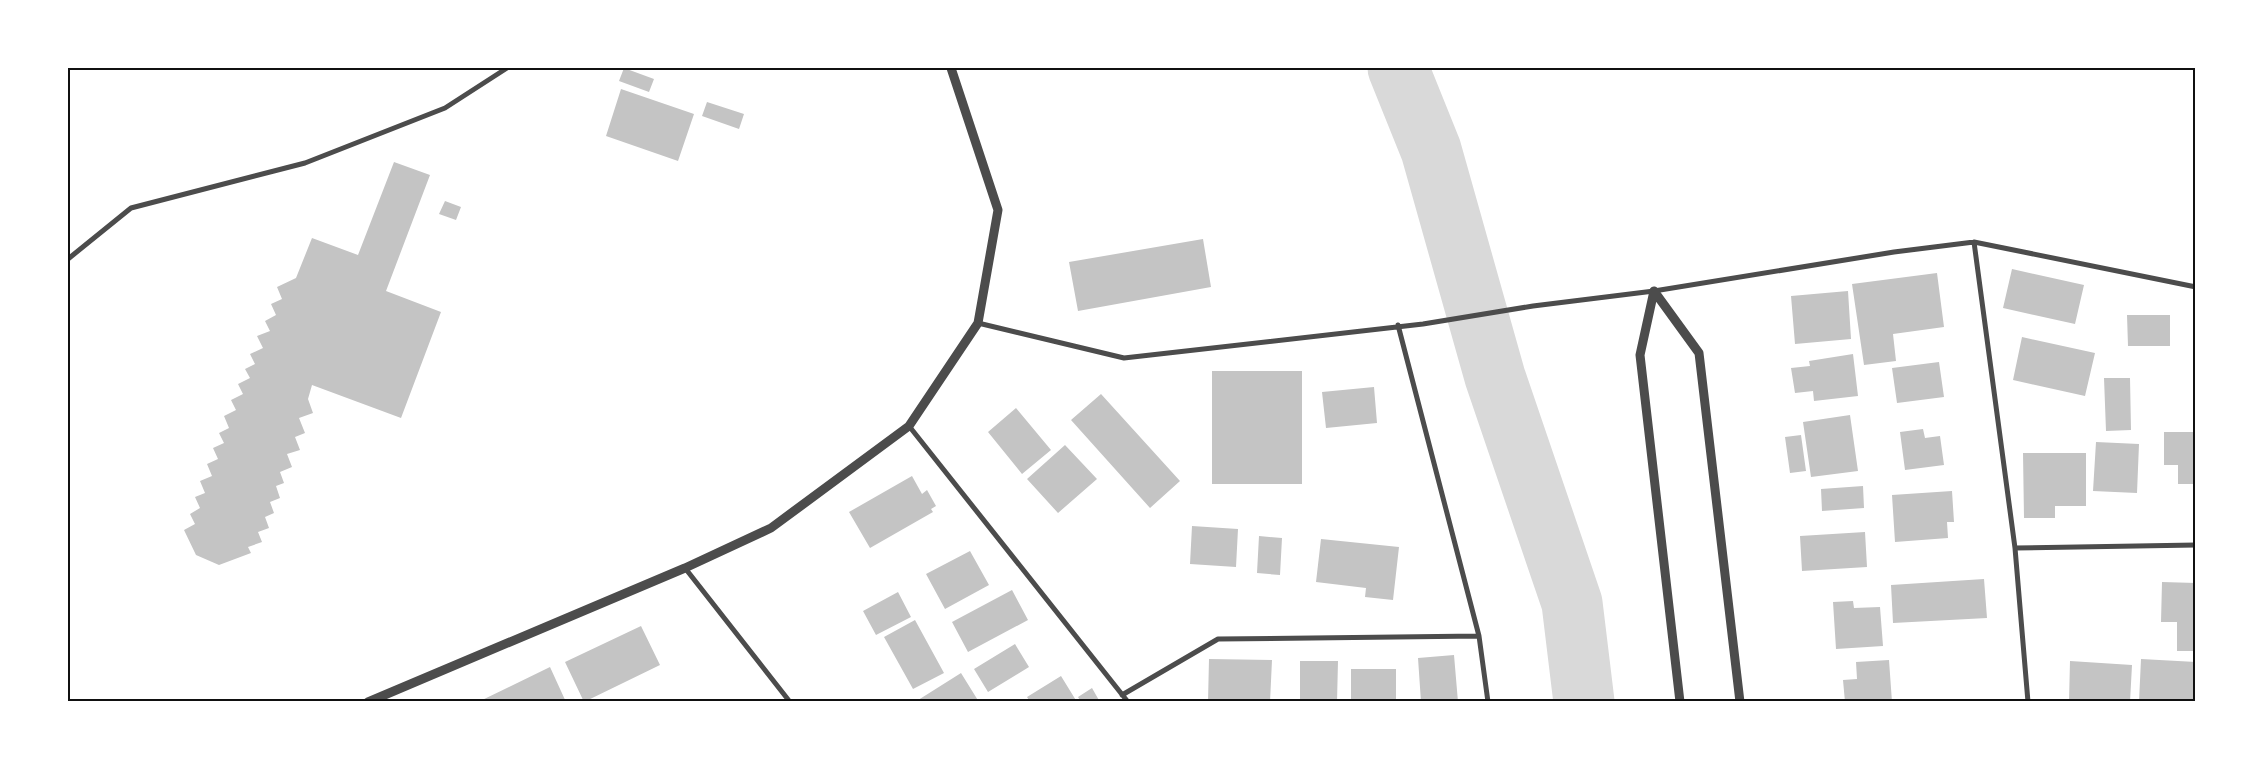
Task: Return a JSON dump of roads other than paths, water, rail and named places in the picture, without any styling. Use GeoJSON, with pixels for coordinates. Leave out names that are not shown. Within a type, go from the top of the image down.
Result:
{"type":"FeatureCollection","features":[{"type":"Feature","properties":{"kind":"street"},"geometry":{"type":"LineString","coordinates":[[68,259],[132,208],[305,163],[445,108],[507,68]]}},
{"type":"Feature","properties":{"kind":"street"},"geometry":{"type":"LineString","coordinates":[[368,702],[685,568],[771,528],[909,426],[978,323],[998,210],[951,68]]}},
{"type":"Feature","properties":{"kind":"street"},"geometry":{"type":"LineString","coordinates":[[978,323],[1124,358],[1398,325],[1423,324],[1532,306],[1654,291],[1894,252],[1974,242],[2196,287]]}},
{"type":"Feature","properties":{"kind":"street"},"geometry":{"type":"LineString","coordinates":[[1974,242],[2015,548],[2028,702]]}},
{"type":"Feature","properties":{"kind":"street"},"geometry":{"type":"LineString","coordinates":[[1654,291],[1640,355],[1680,702]]}},
{"type":"Feature","properties":{"kind":"street"},"geometry":{"type":"LineString","coordinates":[[1654,291],[1699,353],[1740,702]]}},
{"type":"Feature","properties":{"kind":"street"},"geometry":{"type":"LineString","coordinates":[[1398,325],[1479,636],[1488,702]]}},
{"type":"Feature","properties":{"kind":"street"},"geometry":{"type":"LineString","coordinates":[[909,426],[1128,702]]}},
{"type":"Feature","properties":{"kind":"street"},"geometry":{"type":"LineString","coordinates":[[2015,548],[2196,545]]}},
{"type":"Feature","properties":{"kind":"street"},"geometry":{"type":"LineString","coordinates":[[685,568],[790,702]]}},
{"type":"Feature","properties":{"kind":"street"},"geometry":{"type":"LineString","coordinates":[[1122,695],[1218,638],[1479,636]]}},
{"type":"Feature","properties":{"kind":"waterway"},"geometry":{"type":"LineString","coordinates":[[1398,68],[1431,150],[1495,377],[1572,603],[1584,702]]}}]}
